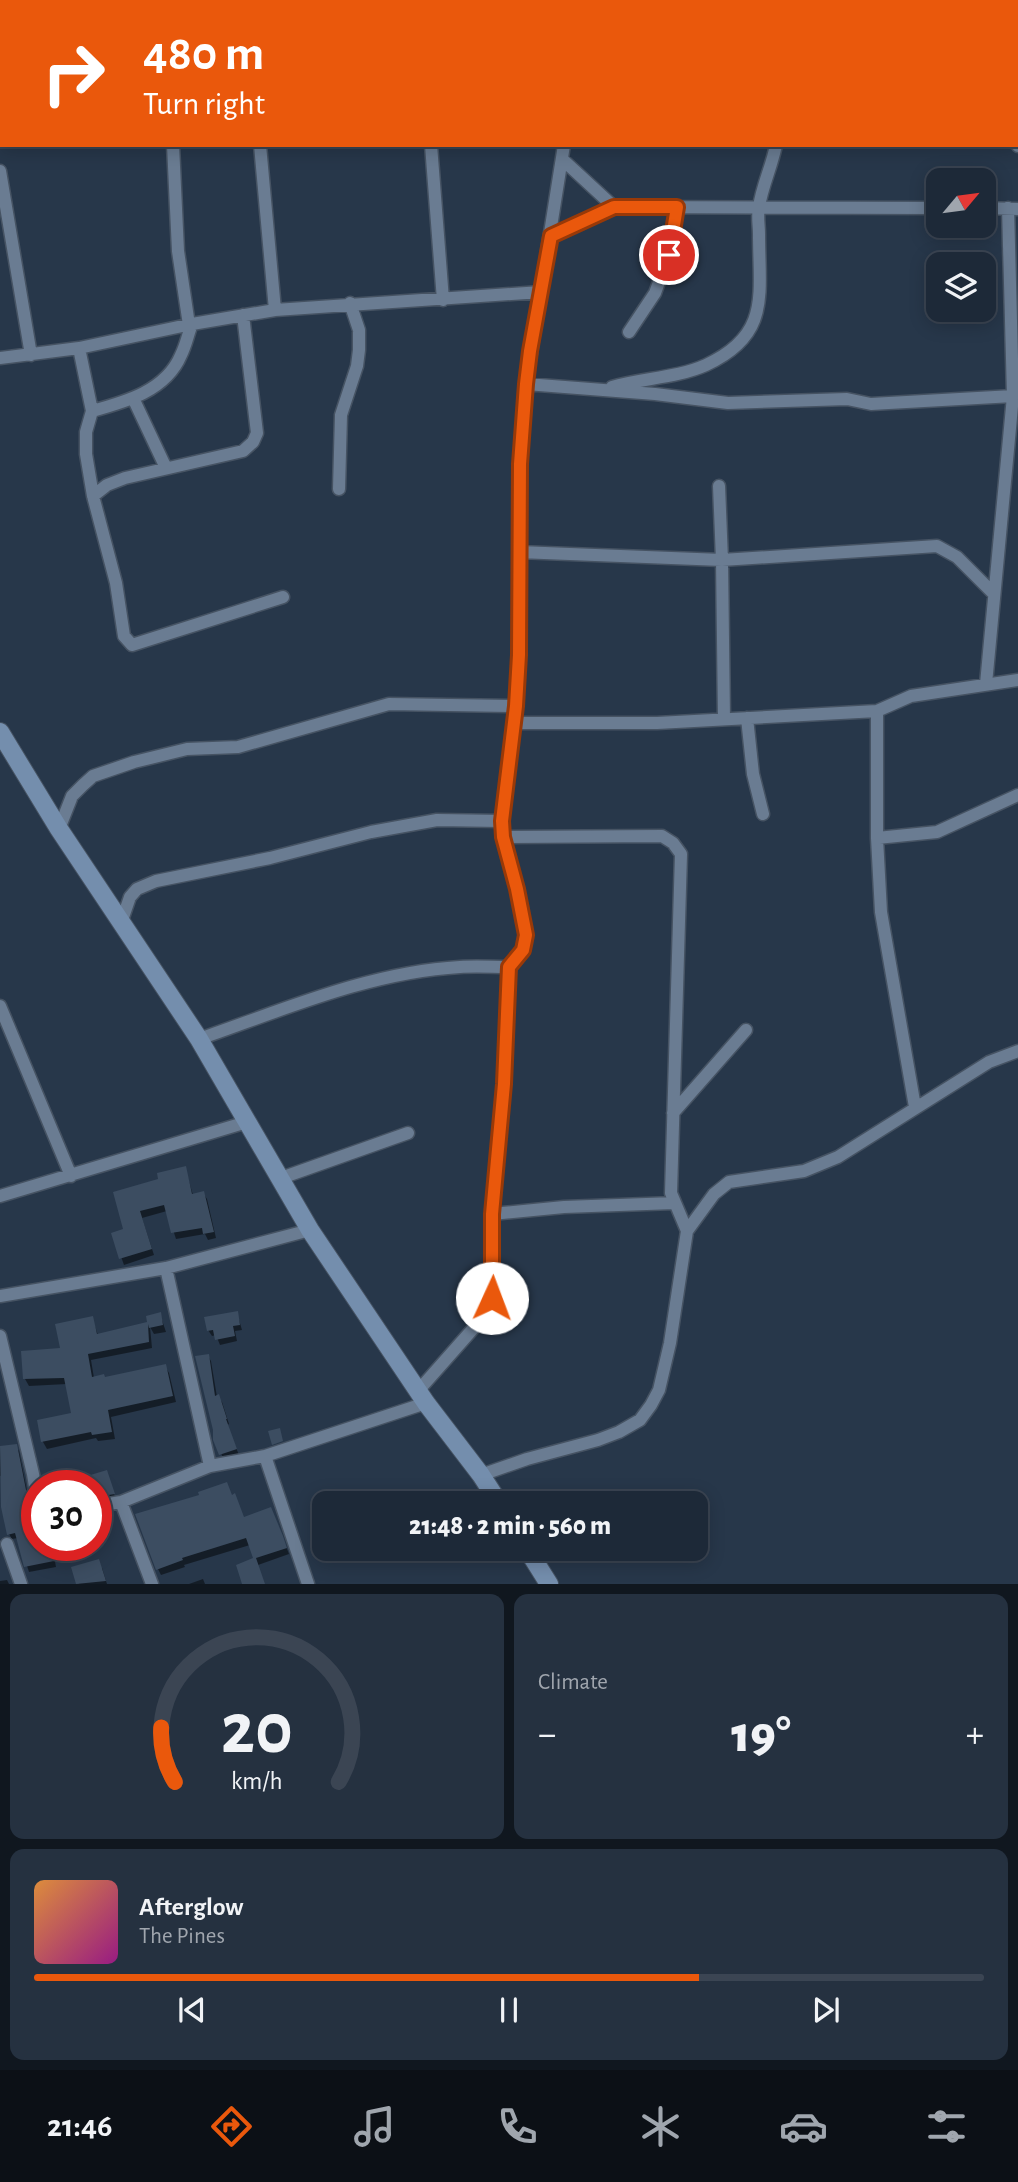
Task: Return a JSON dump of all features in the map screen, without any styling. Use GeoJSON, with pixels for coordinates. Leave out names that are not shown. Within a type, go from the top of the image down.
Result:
{"type":"FeatureCollection","features":[{"type":"Feature","properties":{"kind":"street"},"geometry":{"type":"LineString","coordinates":[[1018,36],[1018,146]]}},
{"type":"Feature","properties":{"kind":"street"},"geometry":{"type":"LineString","coordinates":[[92,411],[132,398],[156,386],[180,358],[190,324],[178,251],[173,147]]}},
{"type":"Feature","properties":{"kind":"street"},"geometry":{"type":"LineString","coordinates":[[260,147],[275,310]]}},
{"type":"Feature","properties":{"kind":"street"},"geometry":{"type":"LineString","coordinates":[[430,147],[443,300]]}},
{"type":"Feature","properties":{"kind":"street"},"geometry":{"type":"LineString","coordinates":[[112,1503],[210,1466],[265,1456],[422,1397],[487,1313],[493,1284],[492,1214],[504,1084],[509,967],[523,950],[526,935],[503,837],[502,821],[516,706],[519,655],[520,464],[526,384],[564,147]]}},
{"type":"Feature","properties":{"kind":"street"},"geometry":{"type":"LineString","coordinates":[[602,390],[637,380],[683,373],[705,365],[738,346],[749,335],[759,305],[758,208],[775,147]]}},
{"type":"Feature","properties":{"kind":"street"},"geometry":{"type":"LineString","coordinates":[[562,159],[614,207]]}},
{"type":"Feature","properties":{"kind":"street"},"geometry":{"type":"LineString","coordinates":[[0,171],[31,355]]}},
{"type":"Feature","properties":{"kind":"street"},"geometry":{"type":"LineString","coordinates":[[551,236],[614,207],[926,208]]}},
{"type":"Feature","properties":{"kind":"street"},"geometry":{"type":"LineString","coordinates":[[629,331],[655,293],[669,255],[677,207]]}},
{"type":"Feature","properties":{"kind":"street"},"geometry":{"type":"LineString","coordinates":[[986,684],[1015,368],[1013,208]]}},
{"type":"Feature","properties":{"kind":"street"},"geometry":{"type":"LineString","coordinates":[[0,359],[79,348],[190,324],[275,310],[541,292]]}},
{"type":"Feature","properties":{"kind":"street"},"geometry":{"type":"LineString","coordinates":[[339,489],[341,415],[357,366],[359,350],[359,330],[350,303]]}},
{"type":"Feature","properties":{"kind":"street"},"geometry":{"type":"LineString","coordinates":[[93,496],[107,485],[166,468],[243,451],[253,442],[257,432],[243,315]]}},
{"type":"Feature","properties":{"kind":"street"},"geometry":{"type":"LineString","coordinates":[[79,348],[92,411],[86,443],[93,496],[116,583],[124,636],[132,645],[283,597]]}},
{"type":"Feature","properties":{"kind":"street"},"geometry":{"type":"LineString","coordinates":[[526,384],[728,403],[847,399],[872,404],[1013,396]]}},
{"type":"Feature","properties":{"kind":"street"},"geometry":{"type":"LineString","coordinates":[[132,398],[147,424],[166,468]]}},
{"type":"Feature","properties":{"kind":"street"},"geometry":{"type":"LineString","coordinates":[[719,486],[724,719]]}},
{"type":"Feature","properties":{"kind":"street"},"geometry":{"type":"LineString","coordinates":[[519,552],[722,560],[937,546],[957,557],[995,594]]}},
{"type":"Feature","properties":{"kind":"street"},"geometry":{"type":"LineString","coordinates":[[513,723],[657,723],[877,710],[911,696],[1018,680]]}},
{"type":"Feature","properties":{"kind":"street"},"geometry":{"type":"LineString","coordinates":[[59,829],[72,796],[93,776],[134,762],[187,749],[238,747],[389,704],[516,706]]}},
{"type":"Feature","properties":{"kind":"street"},"geometry":{"type":"LineString","coordinates":[[877,710],[877,838],[881,912],[915,1107]]}},
{"type":"Feature","properties":{"kind":"street"},"geometry":{"type":"LineString","coordinates":[[747,718],[753,774],[763,814]]}},
{"type":"Feature","properties":{"kind":"street"},"geometry":{"type":"LineString","coordinates":[[0,732],[59,829],[199,1039],[310,1230],[422,1397],[491,1491]]}},
{"type":"Feature","properties":{"kind":"street"},"geometry":{"type":"LineString","coordinates":[[877,838],[937,832],[1018,795]]}},
{"type":"Feature","properties":{"kind":"street"},"geometry":{"type":"LineString","coordinates":[[121,923],[130,897],[137,888],[156,881],[270,858],[371,832],[437,820],[502,821]]}},
{"type":"Feature","properties":{"kind":"street"},"geometry":{"type":"LineString","coordinates":[[503,837],[662,836],[673,843],[681,854],[671,1193],[687,1231]]}},
{"type":"Feature","properties":{"kind":"street"},"geometry":{"type":"LineString","coordinates":[[199,1039],[356,985],[460,967],[509,967]]}},
{"type":"Feature","properties":{"kind":"street"},"geometry":{"type":"LineString","coordinates":[[0,1006],[71,1175]]}},
{"type":"Feature","properties":{"kind":"street"},"geometry":{"type":"LineString","coordinates":[[673,1113],[746,1030]]}},
{"type":"Feature","properties":{"kind":"street"},"geometry":{"type":"LineString","coordinates":[[481,1475],[598,1440],[640,1420],[659,1390],[670,1343],[687,1231],[714,1194],[729,1182],[816,1167],[838,1157],[989,1062],[1018,1051]]}},
{"type":"Feature","properties":{"kind":"street"},"geometry":{"type":"LineString","coordinates":[[0,1196],[247,1122]]}},
{"type":"Feature","properties":{"kind":"street"},"geometry":{"type":"LineString","coordinates":[[281,1178],[408,1133]]}},
{"type":"Feature","properties":{"kind":"street"},"geometry":{"type":"LineString","coordinates":[[492,1214],[564,1207],[674,1203]]}},
{"type":"Feature","properties":{"kind":"street"},"geometry":{"type":"LineString","coordinates":[[0,1296],[166,1268],[310,1230]]}},
{"type":"Feature","properties":{"kind":"street"},"geometry":{"type":"LineString","coordinates":[[166,1268],[210,1466]]}},
{"type":"Feature","properties":{"kind":"street"},"geometry":{"type":"LineString","coordinates":[[0,1336],[32,1470]]}},
{"type":"Feature","properties":{"kind":"street"},"geometry":{"type":"LineString","coordinates":[[265,1456],[308,1584]]}},
{"type":"Feature","properties":{"kind":"street"},"geometry":{"type":"LineString","coordinates":[[121,1502],[152,1584]]}},
{"type":"Feature","properties":{"kind":"street"},"geometry":{"type":"LineString","coordinates":[[8,1544],[21,1584]]}},
{"type":"Feature","properties":{"kind":"street"},"geometry":{"type":"LineString","coordinates":[[535,1561],[549,1584]]}},
{"type":"Feature","properties":{"kind":"building"},"geometry":{"type":"Polygon","coordinates":[[[186,1166],[192,1194],[204,1191],[214,1232],[203,1234],[202,1228],[171,1233],[164,1205],[140,1211],[152,1249],[119,1259],[111,1233],[123,1229],[113,1192],[158,1179],[157,1173],[186,1166]]]}},
{"type":"Feature","properties":{"kind":"building"},"geometry":{"type":"Polygon","coordinates":[[[238,1311],[240,1325],[233,1326],[235,1336],[215,1340],[213,1330],[207,1331],[204,1317],[238,1311]]]}},
{"type":"Feature","properties":{"kind":"building"},"geometry":{"type":"Polygon","coordinates":[[[161,1312],[163,1325],[149,1328],[148,1324],[149,1342],[88,1354],[92,1377],[104,1374],[105,1377],[166,1364],[173,1396],[108,1410],[112,1432],[92,1435],[91,1432],[41,1442],[37,1420],[71,1413],[64,1378],[23,1379],[21,1351],[60,1348],[55,1324],[93,1316],[97,1334],[147,1322],[146,1316],[161,1312]]]}},
{"type":"Feature","properties":{"kind":"building"},"geometry":{"type":"Polygon","coordinates":[[[209,1354],[215,1396],[219,1394],[237,1449],[219,1455],[213,1440],[195,1356],[209,1354]]]}},
{"type":"Feature","properties":{"kind":"building"},"geometry":{"type":"Polygon","coordinates":[[[280,1428],[283,1441],[272,1445],[268,1431],[280,1428]]]}},
{"type":"Feature","properties":{"kind":"building"},"geometry":{"type":"Polygon","coordinates":[[[17,1444],[22,1470],[21,1556],[15,1533],[7,1535],[1,1507],[0,1446],[17,1444]]]}},
{"type":"Feature","properties":{"kind":"building"},"geometry":{"type":"Polygon","coordinates":[[[227,1482],[232,1495],[235,1493],[244,1517],[271,1507],[283,1536],[287,1548],[256,1558],[265,1584],[242,1584],[236,1565],[253,1558],[246,1538],[182,1558],[183,1560],[156,1570],[135,1514],[199,1495],[198,1492],[227,1482]]]}},
{"type":"Feature","properties":{"kind":"building"},"geometry":{"type":"Polygon","coordinates":[[[22,1561],[54,1561],[24,1567],[22,1561]]]}},
{"type":"Feature","properties":{"kind":"building"},"geometry":{"type":"Polygon","coordinates":[[[100,1561],[106,1581],[76,1584],[71,1567],[100,1561]]]}},
{"type":"Feature","properties":{"kind":"route"},"geometry":{"type":"LineString","coordinates":[[492,1298],[492,1214],[504,1084],[509,967],[523,950],[526,935],[503,837],[502,821],[516,706],[519,655],[520,464],[530,351],[551,236],[614,207],[677,207],[669,255]]}}]}
